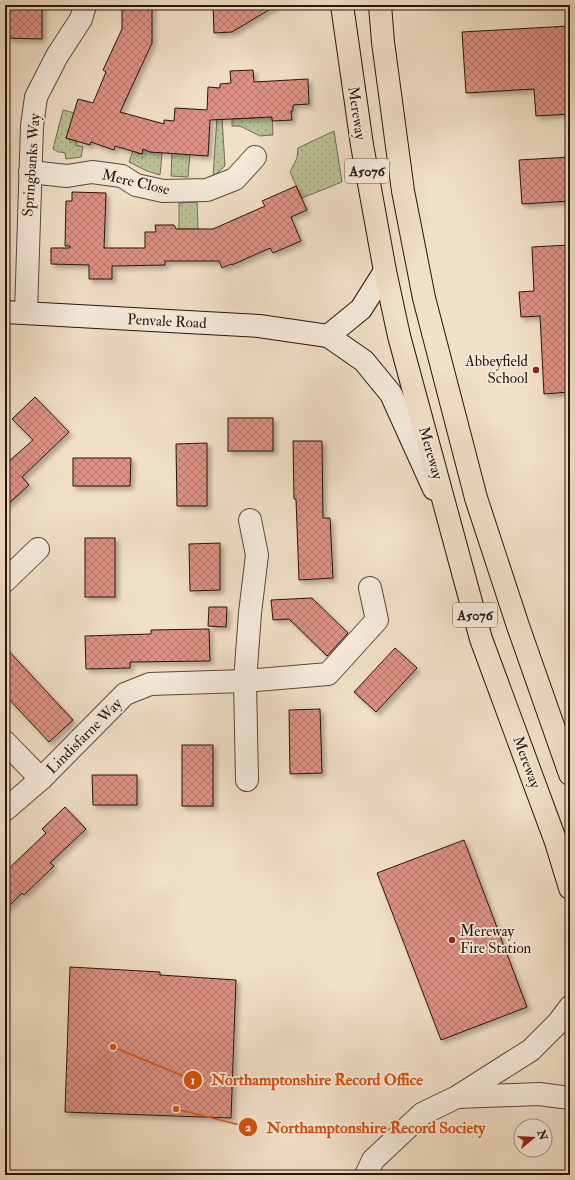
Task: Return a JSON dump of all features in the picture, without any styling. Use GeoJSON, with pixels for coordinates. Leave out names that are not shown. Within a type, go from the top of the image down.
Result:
{"type":"FeatureCollection","features":[{"type":"Feature","properties":{"kind":"highway","name":"Mereway"},"geometry":{"type":"LineString","coordinates":[[342,5],[362,145],[384,271],[399,336],[453,530],[481,639],[556,842],[570,888]]}},
{"type":"Feature","properties":{"kind":"highway","name":"A5076"},"geometry":{"type":"LineString","coordinates":[[380,5],[383,42],[403,191],[424,298],[476,498],[518,626],[570,774]]}},
{"type":"Feature","properties":{"kind":"street","name":"Springbanks Way"},"geometry":{"type":"LineString","coordinates":[[15,312],[28,213],[32,126],[36,97],[57,56],[81,19],[85,5]]}},
{"type":"Feature","properties":{"kind":"street","name":"Mere Close"},"geometry":{"type":"LineString","coordinates":[[30,172],[66,176],[92,172],[122,176],[136,185],[163,191],[207,190],[235,179],[255,157]]}},
{"type":"Feature","properties":{"kind":"street"},"geometry":{"type":"LineString","coordinates":[[384,271],[361,309],[328,336],[364,361],[391,394],[453,530]]}},
{"type":"Feature","properties":{"kind":"street","name":"Penvale Road"},"geometry":{"type":"LineString","coordinates":[[15,312],[259,326],[328,336]]}},
{"type":"Feature","properties":{"kind":"street"},"geometry":{"type":"LineString","coordinates":[[247,780],[245,681],[250,613],[257,555],[250,520]]}},
{"type":"Feature","properties":{"kind":"street"},"geometry":{"type":"LineString","coordinates":[[5,581],[38,549]]}},
{"type":"Feature","properties":{"kind":"street","name":"Lindisfarne Way"},"geometry":{"type":"LineString","coordinates":[[5,810],[41,779],[125,694],[150,684],[245,681],[328,674],[377,620],[370,588]]}},
{"type":"Feature","properties":{"kind":"street","name":"Lindisfarne Way"},"geometry":{"type":"LineString","coordinates":[[5,742],[41,779]]}},
{"type":"Feature","properties":{"kind":"street"},"geometry":{"type":"LineString","coordinates":[[366,1175],[373,1160],[422,1114],[457,1097],[531,1050],[558,1023],[570,1007]]}},
{"type":"Feature","properties":{"kind":"street"},"geometry":{"type":"LineString","coordinates":[[457,1097],[539,1094],[570,1098]]}},
{"type":"Feature","properties":{"kind":"green space"},"geometry":{"type":"Polygon","coordinates":[[[255,109],[272,112],[273,135],[260,136],[240,126],[232,126],[232,119],[255,118],[255,109]]]}},
{"type":"Feature","properties":{"kind":"green space"},"geometry":{"type":"Polygon","coordinates":[[[63,110],[75,113],[66,138],[77,141],[76,145],[83,147],[81,157],[66,159],[65,153],[58,152],[53,149],[63,110]]]}},
{"type":"Feature","properties":{"kind":"green space"},"geometry":{"type":"Polygon","coordinates":[[[217,117],[222,118],[225,166],[213,177],[217,117]]]}},
{"type":"Feature","properties":{"kind":"green space"},"geometry":{"type":"Polygon","coordinates":[[[334,131],[342,182],[302,198],[290,172],[297,158],[298,148],[334,131]]]}},
{"type":"Feature","properties":{"kind":"green space"},"geometry":{"type":"Polygon","coordinates":[[[156,144],[163,144],[160,175],[147,171],[129,162],[133,151],[142,154],[143,149],[153,153],[156,144]]]}},
{"type":"Feature","properties":{"kind":"green space"},"geometry":{"type":"Polygon","coordinates":[[[172,153],[190,154],[188,177],[171,176],[172,153]]]}},
{"type":"Feature","properties":{"kind":"green space"},"geometry":{"type":"Polygon","coordinates":[[[197,202],[198,229],[179,229],[179,203],[197,202]]]}},
{"type":"Feature","properties":{"kind":"building"},"geometry":{"type":"Polygon","coordinates":[[[7,5],[42,5],[42,39],[7,38],[7,5]]]}},
{"type":"Feature","properties":{"kind":"building"},"geometry":{"type":"Polygon","coordinates":[[[122,5],[152,5],[152,43],[120,112],[164,124],[164,120],[174,121],[175,108],[207,110],[208,87],[220,88],[220,84],[231,83],[230,71],[253,70],[254,82],[308,79],[309,104],[293,105],[293,111],[291,111],[292,120],[272,121],[272,117],[210,120],[208,156],[150,152],[143,149],[142,154],[115,146],[114,150],[91,142],[90,145],[66,138],[78,99],[93,103],[106,72],[103,70],[122,29],[122,5]]]}},
{"type":"Feature","properties":{"kind":"building"},"geometry":{"type":"Polygon","coordinates":[[[213,5],[277,5],[232,32],[214,33],[213,5]]]}},
{"type":"Feature","properties":{"kind":"building"},"geometry":{"type":"Polygon","coordinates":[[[570,26],[570,114],[536,116],[534,89],[466,93],[462,32],[570,26]]]}},
{"type":"Feature","properties":{"kind":"building"},"geometry":{"type":"Polygon","coordinates":[[[570,157],[570,201],[522,204],[519,160],[570,157]]]}},
{"type":"Feature","properties":{"kind":"building"},"geometry":{"type":"Polygon","coordinates":[[[296,186],[307,210],[291,217],[301,241],[273,253],[270,248],[222,268],[219,261],[165,261],[165,265],[112,266],[112,279],[89,279],[89,265],[51,264],[51,248],[70,248],[70,246],[65,246],[66,201],[72,201],[72,192],[106,193],[104,248],[145,248],[145,232],[156,232],[155,225],[174,225],[176,229],[213,229],[265,206],[262,201],[296,186]]]}},
{"type":"Feature","properties":{"kind":"building"},"geometry":{"type":"Polygon","coordinates":[[[570,245],[570,392],[544,394],[540,316],[521,317],[519,292],[534,291],[532,247],[570,245]]]}},
{"type":"Feature","properties":{"kind":"building"},"geometry":{"type":"Polygon","coordinates":[[[35,397],[69,432],[22,477],[29,485],[5,507],[5,458],[8,462],[33,440],[12,419],[35,397]]]}},
{"type":"Feature","properties":{"kind":"building"},"geometry":{"type":"Polygon","coordinates":[[[228,418],[273,418],[273,451],[228,451],[228,418]]]}},
{"type":"Feature","properties":{"kind":"building"},"geometry":{"type":"Polygon","coordinates":[[[293,441],[322,441],[323,518],[330,518],[333,578],[299,580],[296,499],[294,499],[293,441]]]}},
{"type":"Feature","properties":{"kind":"building"},"geometry":{"type":"Polygon","coordinates":[[[207,443],[207,506],[177,506],[176,444],[207,443]]]}},
{"type":"Feature","properties":{"kind":"building"},"geometry":{"type":"Polygon","coordinates":[[[73,458],[131,458],[130,486],[73,486],[73,458]]]}},
{"type":"Feature","properties":{"kind":"building"},"geometry":{"type":"Polygon","coordinates":[[[85,538],[115,538],[115,597],[85,597],[85,538]]]}},
{"type":"Feature","properties":{"kind":"building"},"geometry":{"type":"Polygon","coordinates":[[[220,543],[220,590],[190,591],[189,544],[220,543]]]}},
{"type":"Feature","properties":{"kind":"building"},"geometry":{"type":"Polygon","coordinates":[[[312,598],[348,633],[327,656],[289,619],[273,620],[271,600],[312,598]]]}},
{"type":"Feature","properties":{"kind":"building"},"geometry":{"type":"Polygon","coordinates":[[[209,607],[227,607],[226,627],[208,626],[209,607]]]}},
{"type":"Feature","properties":{"kind":"building"},"geometry":{"type":"Polygon","coordinates":[[[209,629],[210,661],[130,662],[130,668],[86,669],[85,636],[151,634],[151,630],[209,629]]]}},
{"type":"Feature","properties":{"kind":"building"},"geometry":{"type":"Polygon","coordinates":[[[5,647],[73,720],[49,742],[5,695],[5,647]]]}},
{"type":"Feature","properties":{"kind":"building"},"geometry":{"type":"Polygon","coordinates":[[[395,648],[417,668],[376,712],[354,692],[395,648]]]}},
{"type":"Feature","properties":{"kind":"building"},"geometry":{"type":"Polygon","coordinates":[[[320,709],[322,773],[290,774],[289,710],[320,709]]]}},
{"type":"Feature","properties":{"kind":"building"},"geometry":{"type":"Polygon","coordinates":[[[182,745],[213,745],[213,806],[182,806],[182,745]]]}},
{"type":"Feature","properties":{"kind":"building"},"geometry":{"type":"Polygon","coordinates":[[[92,775],[137,775],[137,805],[93,805],[92,775]]]}},
{"type":"Feature","properties":{"kind":"building"},"geometry":{"type":"Polygon","coordinates":[[[65,807],[86,829],[50,863],[54,866],[24,895],[22,893],[5,910],[5,872],[46,833],[42,829],[65,807]]]}},
{"type":"Feature","properties":{"kind":"building","name":"Mereway Fire Station"},"geometry":{"type":"Polygon","coordinates":[[[464,840],[527,1007],[441,1040],[377,873],[464,840]]]}},
{"type":"Feature","properties":{"kind":"building"},"geometry":{"type":"Polygon","coordinates":[[[70,967],[160,972],[160,975],[236,980],[231,1118],[65,1112],[70,967]]]}},
{"type":"Feature","properties":{"kind":"place","name":"Abbeyfield School"},"geometry":{"type":"Point","coordinates":[536,370]}},
{"type":"Feature","properties":{"kind":"place","name":"Mereway Fire Station"},"geometry":{"type":"Point","coordinates":[452,940]}},
{"type":"Feature","properties":{"kind":"place","name":"Northamptonshire Record Office"},"geometry":{"type":"Point","coordinates":[113,1047]}},
{"type":"Feature","properties":{"kind":"place","name":"Northamptonshire Record Society"},"geometry":{"type":"Point","coordinates":[176,1109]}}]}
